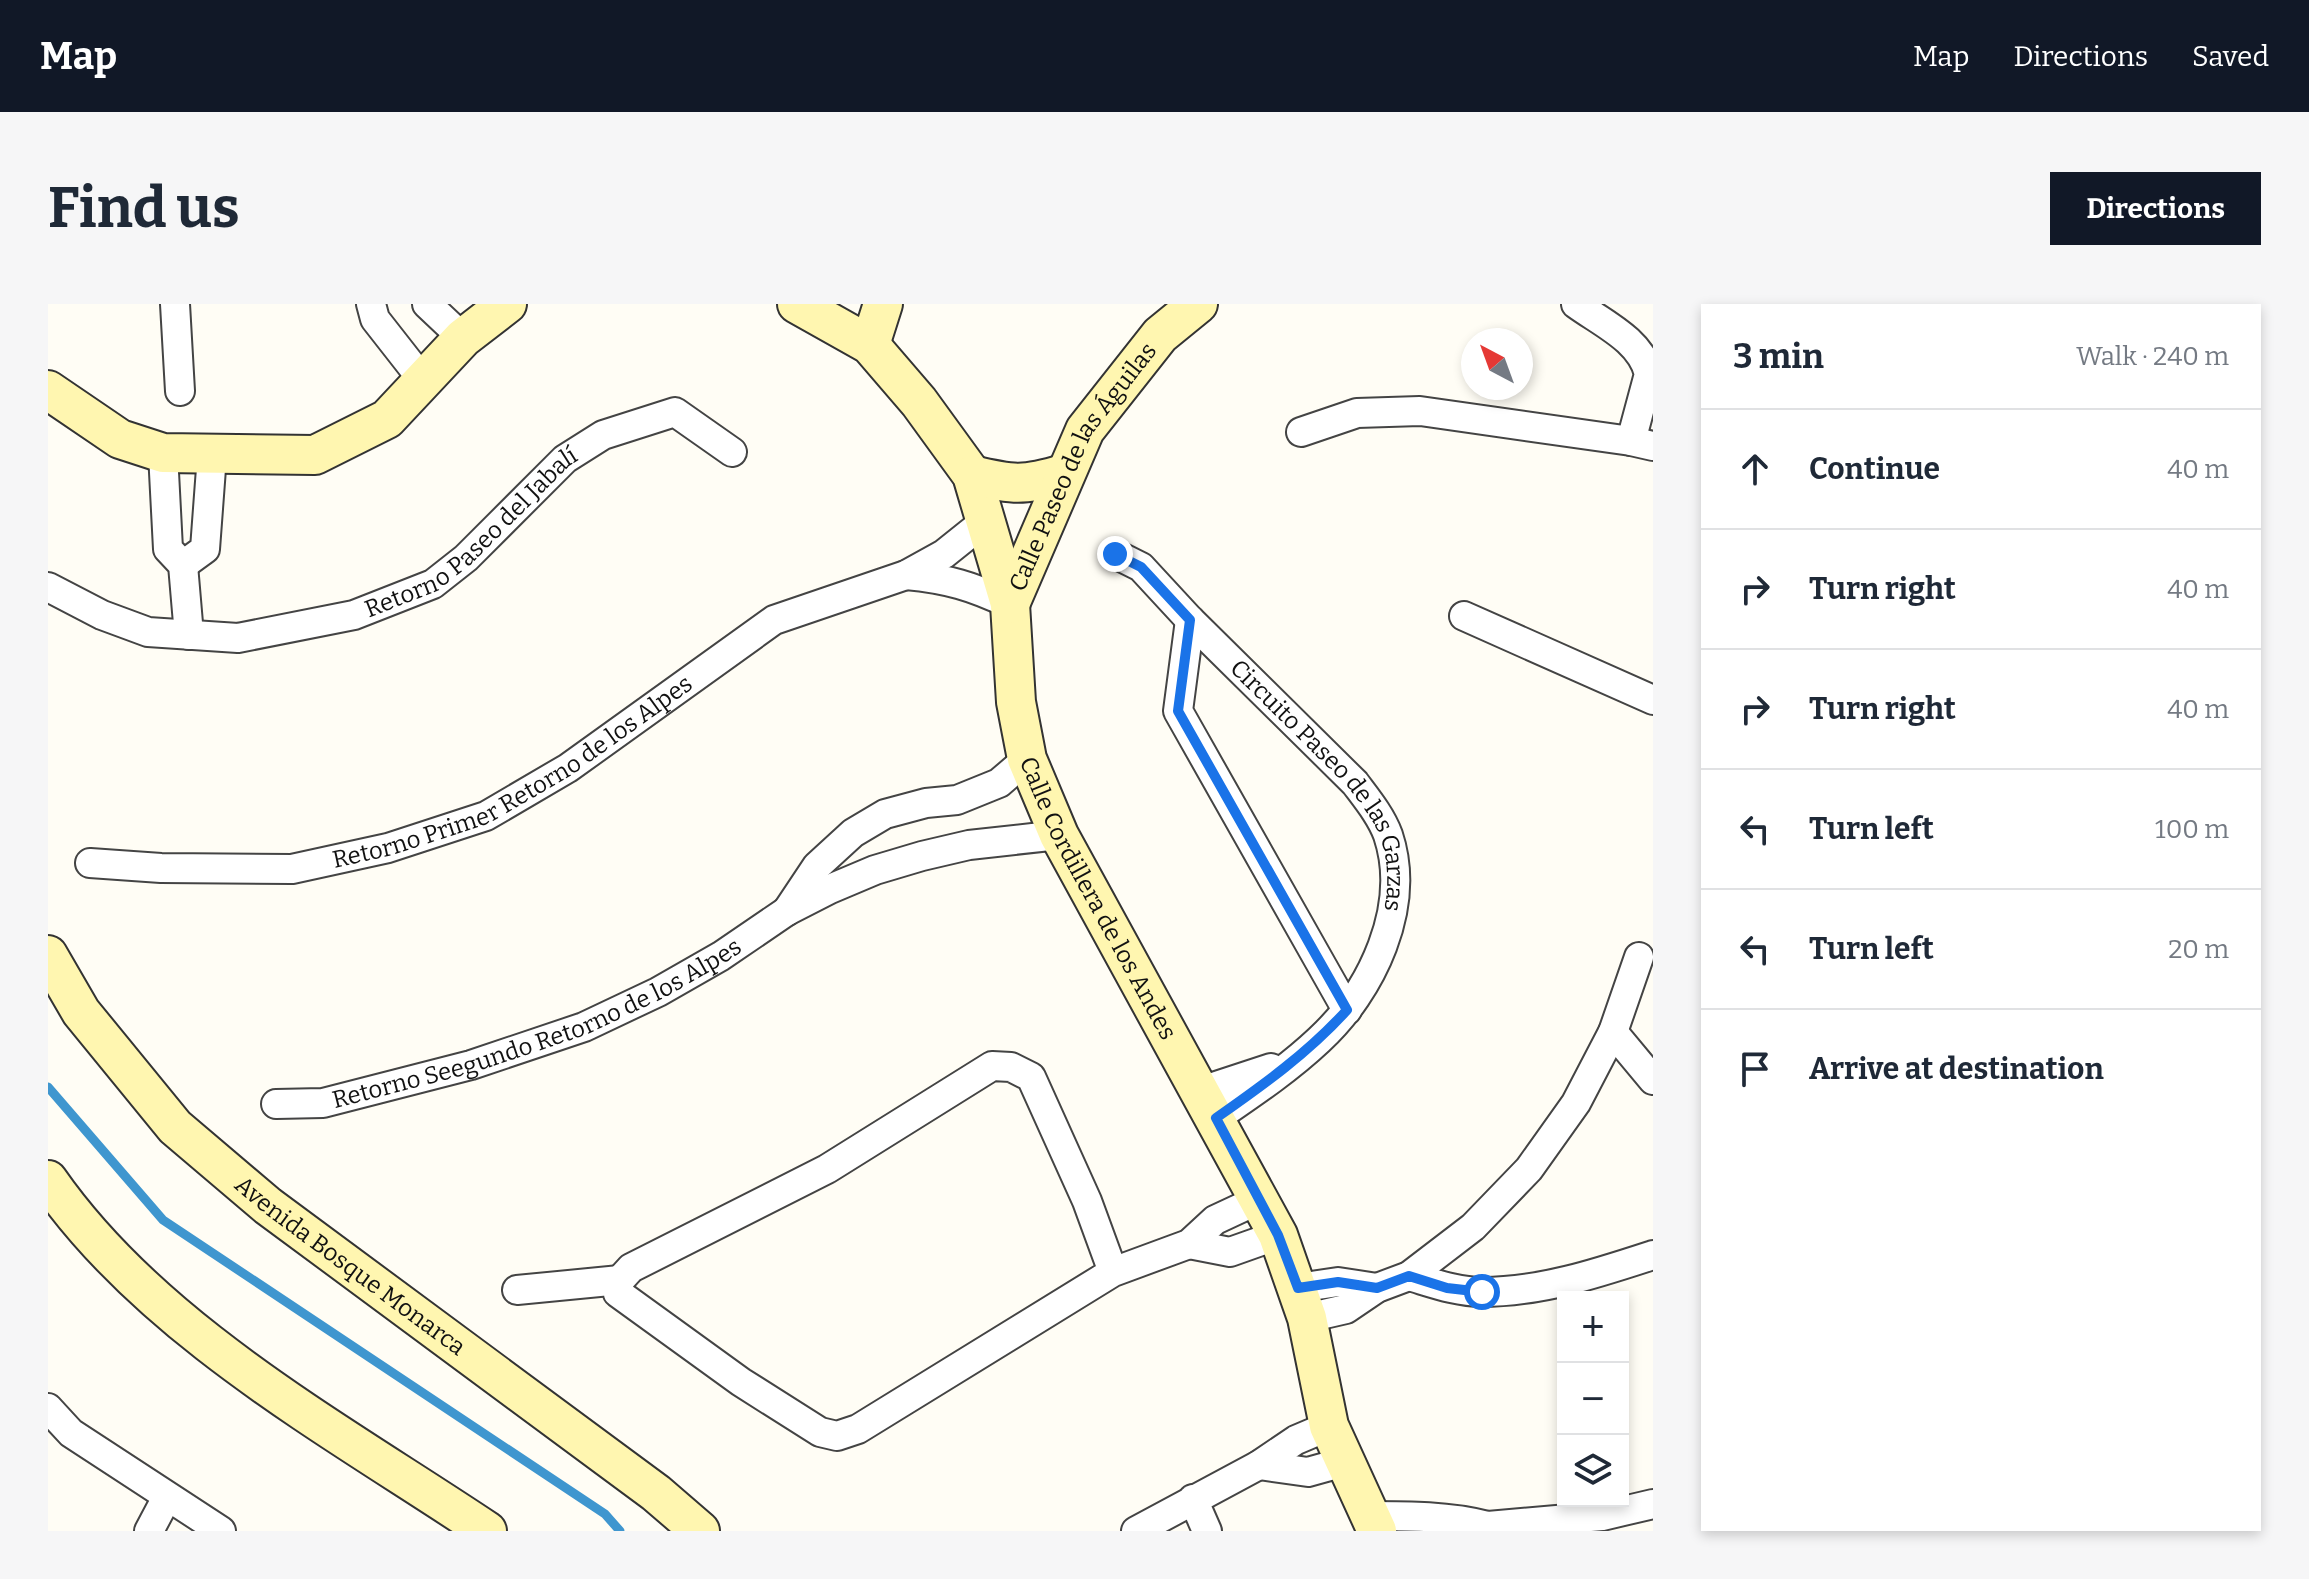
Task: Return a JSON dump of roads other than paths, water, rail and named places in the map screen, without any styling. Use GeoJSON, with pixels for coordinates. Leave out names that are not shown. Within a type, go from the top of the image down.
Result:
{"type":"FeatureCollection","features":[{"type":"Feature","properties":{"kind":"street"},"geometry":{"type":"LineString","coordinates":[[175,304],[180,391]]}},
{"type":"Feature","properties":{"kind":"street"},"geometry":{"type":"LineString","coordinates":[[371,304],[375,319],[422,379]]}},
{"type":"Feature","properties":{"kind":"street"},"geometry":{"type":"LineString","coordinates":[[427,304],[463,338]]}},
{"type":"Feature","properties":{"kind":"street"},"geometry":{"type":"LineString","coordinates":[[48,390],[120,439],[163,453],[315,455],[387,419],[463,338],[507,304]]}},
{"type":"Feature","properties":{"kind":"street","name":"Calle Cordillera de los Andes"},"geometry":{"type":"LineString","coordinates":[[797,304],[870,345],[919,402],[972,475],[1010,604],[1016,702],[1027,759],[1059,835],[1278,1235],[1302,1303],[1329,1426],[1373,1524]]}},
{"type":"Feature","properties":{"kind":"street"},"geometry":{"type":"LineString","coordinates":[[870,345],[883,304]]}},
{"type":"Feature","properties":{"kind":"street","name":"Calle Paseo de las Águilas"},"geometry":{"type":"LineString","coordinates":[[1010,604],[1085,430],[1163,320],[1198,304]]}},
{"type":"Feature","properties":{"kind":"street"},"geometry":{"type":"LineString","coordinates":[[1301,432],[1357,413],[1420,411],[1643,444],[1649,374],[1642,355],[1629,341],[1576,304]]}},
{"type":"Feature","properties":{"kind":"street","name":"Retorno Paseo del Jabalí"},"geometry":{"type":"LineString","coordinates":[[48,587],[102,615],[148,632],[238,638],[354,615],[433,584],[466,558],[565,459],[603,435],[675,412],[732,452]]}},
{"type":"Feature","properties":{"kind":"street"},"geometry":{"type":"LineString","coordinates":[[163,453],[168,549],[183,565],[189,635]]}},
{"type":"Feature","properties":{"kind":"street"},"geometry":{"type":"LineString","coordinates":[[183,565],[205,549],[212,455]]}},
{"type":"Feature","properties":{"kind":"street"},"geometry":{"type":"LineString","coordinates":[[972,475],[1006,483],[1031,484],[1064,474]]}},
{"type":"Feature","properties":{"kind":"street","name":"Retorno Primer Retorno de los Alpes"},"geometry":{"type":"LineString","coordinates":[[90,863],[161,868],[292,869],[388,848],[486,816],[568,768],[774,620],[906,575],[944,554],[984,522]]}},
{"type":"Feature","properties":{"kind":"street","name":"Circuito Paseo de las Garzas"},"geometry":{"type":"LineString","coordinates":[[1115,554],[1141,567],[1190,620],[1355,783],[1374,808],[1387,833],[1396,882],[1391,924],[1377,959],[1347,1010],[1299,1059],[1208,1105]]}},
{"type":"Feature","properties":{"kind":"street","name":"Retorno Primer Retorno de los Alpes"},"geometry":{"type":"LineString","coordinates":[[906,575],[939,578],[971,586],[1010,604]]}},
{"type":"Feature","properties":{"kind":"street","name":"Retorno Paseo del Jabalí"},"geometry":{"type":"LineString","coordinates":[[48,608],[65,613],[102,615]]}},
{"type":"Feature","properties":{"kind":"street"},"geometry":{"type":"LineString","coordinates":[[1464,616],[1653,700]]}},
{"type":"Feature","properties":{"kind":"street","name":"Circuito Paseo de las Garzas"},"geometry":{"type":"LineString","coordinates":[[1190,620],[1178,711],[1347,1010]]}},
{"type":"Feature","properties":{"kind":"street","name":"Retorno Seegundo Retorno de los Alpes"},"geometry":{"type":"LineString","coordinates":[[787,911],[817,866],[853,833],[885,814],[926,803],[957,800],[999,783],[1027,759]]}},
{"type":"Feature","properties":{"kind":"street"},"geometry":{"type":"LineString","coordinates":[[957,800],[969,845]]}},
{"type":"Feature","properties":{"kind":"street","name":"Retorno Seegundo Retorno de los Alpes"},"geometry":{"type":"LineString","coordinates":[[276,1104],[323,1103],[471,1065],[584,1027],[658,992],[721,956],[787,911],[875,870],[969,845],[1059,835]]}},
{"type":"Feature","properties":{"kind":"street","name":"Avenida Bosque Monarca"},"geometry":{"type":"LineString","coordinates":[[48,955],[81,1012],[175,1127],[268,1206],[644,1484],[700,1531]]}},
{"type":"Feature","properties":{"kind":"street"},"geometry":{"type":"LineString","coordinates":[[1302,1303],[1338,1282],[1377,1288],[1409,1276],[1473,1227],[1529,1169],[1576,1103],[1613,1032],[1639,957]]}},
{"type":"Feature","properties":{"kind":"street"},"geometry":{"type":"LineString","coordinates":[[1613,1032],[1653,1080]]}},
{"type":"Feature","properties":{"kind":"street"},"geometry":{"type":"LineString","coordinates":[[1113,1272],[1087,1201],[1031,1077],[1011,1067],[992,1066],[827,1169],[631,1268],[620,1280],[618,1293],[741,1382],[820,1432],[837,1436],[858,1429],[1113,1272],[1189,1244],[1215,1220],[1260,1199]]}},
{"type":"Feature","properties":{"kind":"street"},"geometry":{"type":"LineString","coordinates":[[48,1180],[108,1255],[143,1290],[249,1374],[487,1531]]}},
{"type":"Feature","properties":{"kind":"street"},"geometry":{"type":"LineString","coordinates":[[1189,1244],[1230,1252],[1278,1235]]}},
{"type":"Feature","properties":{"kind":"street"},"geometry":{"type":"LineString","coordinates":[[1409,1276],[1447,1288],[1482,1292],[1571,1282],[1653,1255]]}},
{"type":"Feature","properties":{"kind":"street"},"geometry":{"type":"LineString","coordinates":[[517,1290],[620,1280]]}},
{"type":"Feature","properties":{"kind":"street"},"geometry":{"type":"LineString","coordinates":[[48,1408],[71,1433],[221,1531]]}},
{"type":"Feature","properties":{"kind":"street"},"geometry":{"type":"LineString","coordinates":[[1136,1531],[1259,1465],[1296,1440],[1329,1426]]}},
{"type":"Feature","properties":{"kind":"street"},"geometry":{"type":"LineString","coordinates":[[1259,1465],[1308,1472],[1344,1462]]}},
{"type":"Feature","properties":{"kind":"street"},"geometry":{"type":"LineString","coordinates":[[149,1531],[167,1497]]}},
{"type":"Feature","properties":{"kind":"street"},"geometry":{"type":"LineString","coordinates":[[1193,1499],[1207,1531]]}},
{"type":"Feature","properties":{"kind":"street"},"geometry":{"type":"LineString","coordinates":[[1373,1524],[1422,1516],[1465,1520],[1479,1528],[1602,1516],[1653,1504]]}},
{"type":"Feature","properties":{"kind":"waterway"},"geometry":{"type":"LineString","coordinates":[[48,1087],[163,1220],[605,1514],[620,1531]]}}]}
